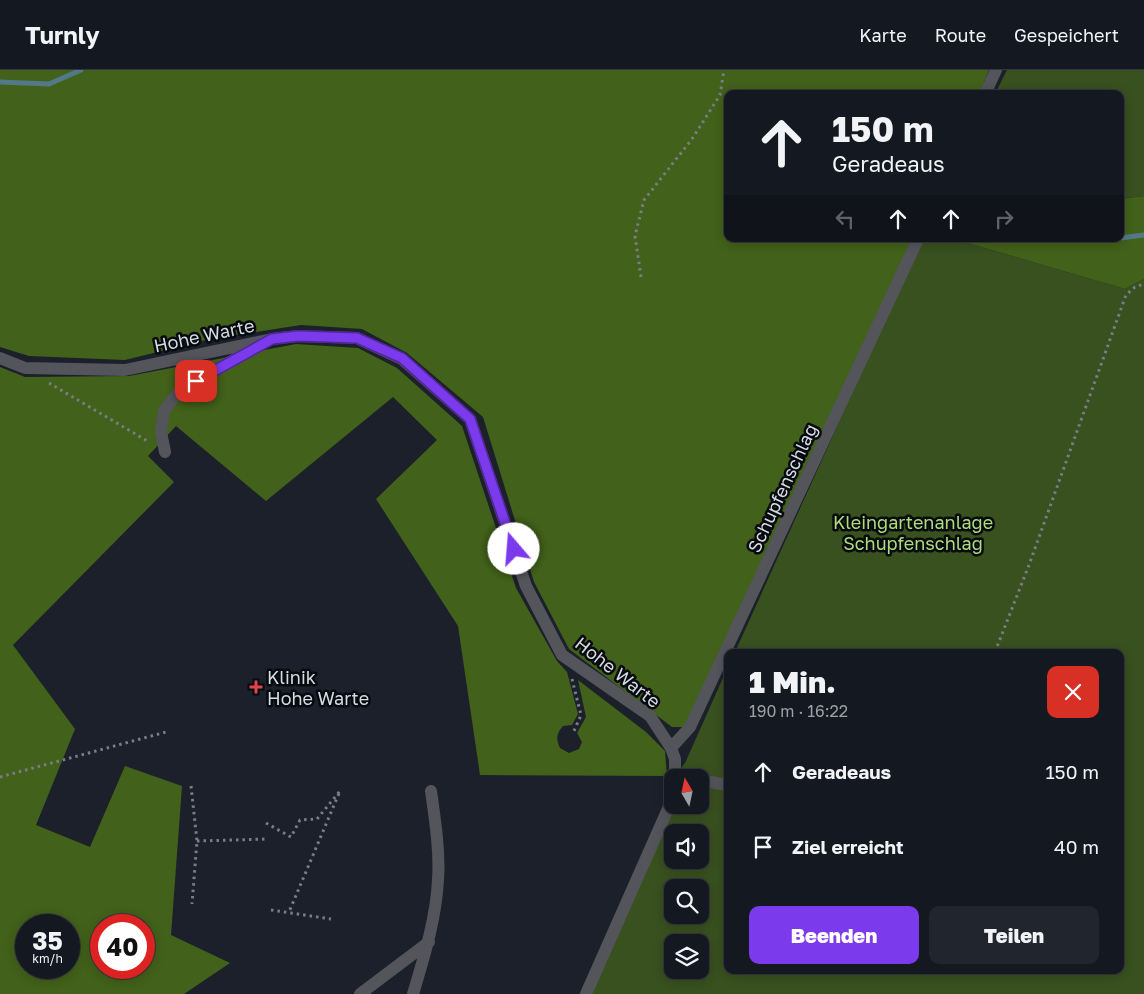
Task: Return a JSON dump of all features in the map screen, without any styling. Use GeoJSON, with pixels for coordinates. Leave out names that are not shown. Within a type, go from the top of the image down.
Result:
{"type":"FeatureCollection","features":[{"type":"Feature","properties":{"kind":"street"},"geometry":{"type":"LineString","coordinates":[[987,90],[996,70]]}},
{"type":"Feature","properties":{"kind":"street","name":"Schupfenschlag"},"geometry":{"type":"LineString","coordinates":[[726,649],[917,242]]}},
{"type":"Feature","properties":{"kind":"street","name":"Hohe Warte"},"geometry":{"type":"LineString","coordinates":[[0,358],[25,368],[125,370],[272,339],[298,336],[357,338],[402,358],[470,419],[526,586],[562,655],[650,716],[671,748],[677,769]]}},
{"type":"Feature","properties":{"kind":"street"},"geometry":{"type":"LineString","coordinates":[[165,452],[161,432],[164,411],[179,391],[272,339]]}},
{"type":"Feature","properties":{"kind":"street","name":"Schupfenschlag"},"geometry":{"type":"LineString","coordinates":[[671,748],[690,727],[724,654]]}},
{"type":"Feature","properties":{"kind":"street"},"geometry":{"type":"LineString","coordinates":[[709,782],[721,784]]}},
{"type":"Feature","properties":{"kind":"street"},"geometry":{"type":"LineString","coordinates":[[413,994],[429,942],[438,880],[436,832],[431,791]]}},
{"type":"Feature","properties":{"kind":"street"},"geometry":{"type":"LineString","coordinates":[[586,994],[666,814]]}},
{"type":"Feature","properties":{"kind":"street"},"geometry":{"type":"LineString","coordinates":[[360,994],[429,942]]}},
{"type":"Feature","properties":{"kind":"path"},"geometry":{"type":"LineString","coordinates":[[642,277],[635,236],[644,200],[692,139],[720,95],[724,70]]}},
{"type":"Feature","properties":{"kind":"path"},"geometry":{"type":"LineString","coordinates":[[996,649],[1029,565],[1126,295],[1135,287],[1144,284]]}},
{"type":"Feature","properties":{"kind":"path"},"geometry":{"type":"LineString","coordinates":[[25,368],[165,452]]}},
{"type":"Feature","properties":{"kind":"path"},"geometry":{"type":"LineString","coordinates":[[567,658],[581,715],[574,731]]}},
{"type":"Feature","properties":{"kind":"path"},"geometry":{"type":"LineString","coordinates":[[0,777],[166,732]]}},
{"type":"Feature","properties":{"kind":"path"},"geometry":{"type":"LineString","coordinates":[[191,786],[197,841],[192,904]]}},
{"type":"Feature","properties":{"kind":"path"},"geometry":{"type":"LineString","coordinates":[[266,823],[291,837],[300,820],[317,819],[340,791],[289,912]]}},
{"type":"Feature","properties":{"kind":"path"},"geometry":{"type":"LineString","coordinates":[[197,841],[268,839]]}},
{"type":"Feature","properties":{"kind":"path"},"geometry":{"type":"LineString","coordinates":[[271,910],[331,919]]}},
{"type":"Feature","properties":{"kind":"green space"},"geometry":{"type":"Polygon","coordinates":[[[0,70],[989,70],[981,90],[724,90],[724,242],[912,242],[686,727],[672,727],[569,649],[534,582],[483,417],[407,353],[362,329],[301,325],[210,339],[125,360],[29,356],[0,347],[0,70]]]}},
{"type":"Feature","properties":{"kind":"green space"},"geometry":{"type":"Polygon","coordinates":[[[1007,70],[1144,70],[1144,196],[1124,198],[1124,90],[997,90],[1007,70]]]}},
{"type":"Feature","properties":{"kind":"green space"},"geometry":{"type":"Polygon","coordinates":[[[1144,196],[1144,279],[1125,289],[964,242],[1124,242],[1124,198],[1144,196]]]}},
{"type":"Feature","properties":{"kind":"green space","name":"Kleingartenanlage Schupfenschlag"},"geometry":{"type":"Polygon","coordinates":[[[921,242],[964,242],[1125,289],[1144,279],[1144,994],[586,994],[668,814],[709,814],[709,769],[680,769],[685,763],[724,676],[724,974],[1124,974],[1124,649],[736,649],[921,242]]]}},
{"type":"Feature","properties":{"kind":"green space"},"geometry":{"type":"Polygon","coordinates":[[[296,344],[358,348],[397,368],[462,426],[516,588],[557,661],[567,672],[578,714],[572,725],[563,726],[559,732],[557,739],[560,748],[569,753],[579,749],[582,742],[577,733],[586,717],[578,680],[646,732],[665,751],[666,769],[664,769],[664,776],[480,775],[458,626],[376,499],[437,440],[393,397],[266,501],[176,426],[148,456],[174,482],[13,645],[75,729],[36,825],[90,847],[125,766],[182,786],[171,935],[230,963],[184,994],[0,994],[0,367],[25,377],[129,376],[296,344]]]}},
{"type":"Feature","properties":{"kind":"waterway"},"geometry":{"type":"LineString","coordinates":[[0,82],[49,84],[81,70]]}},
{"type":"Feature","properties":{"kind":"waterway"},"geometry":{"type":"LineString","coordinates":[[1124,238],[1144,235]]}},
{"type":"Feature","properties":{"kind":"place","name":"Klinik Hohe Warte"},"geometry":{"type":"Point","coordinates":[256,687]}},
{"type":"Feature","properties":{"kind":"route"},"geometry":{"type":"LineString","coordinates":[[196,381],[272,339],[298,336],[357,338],[402,358],[470,419],[514,549]]}}]}
